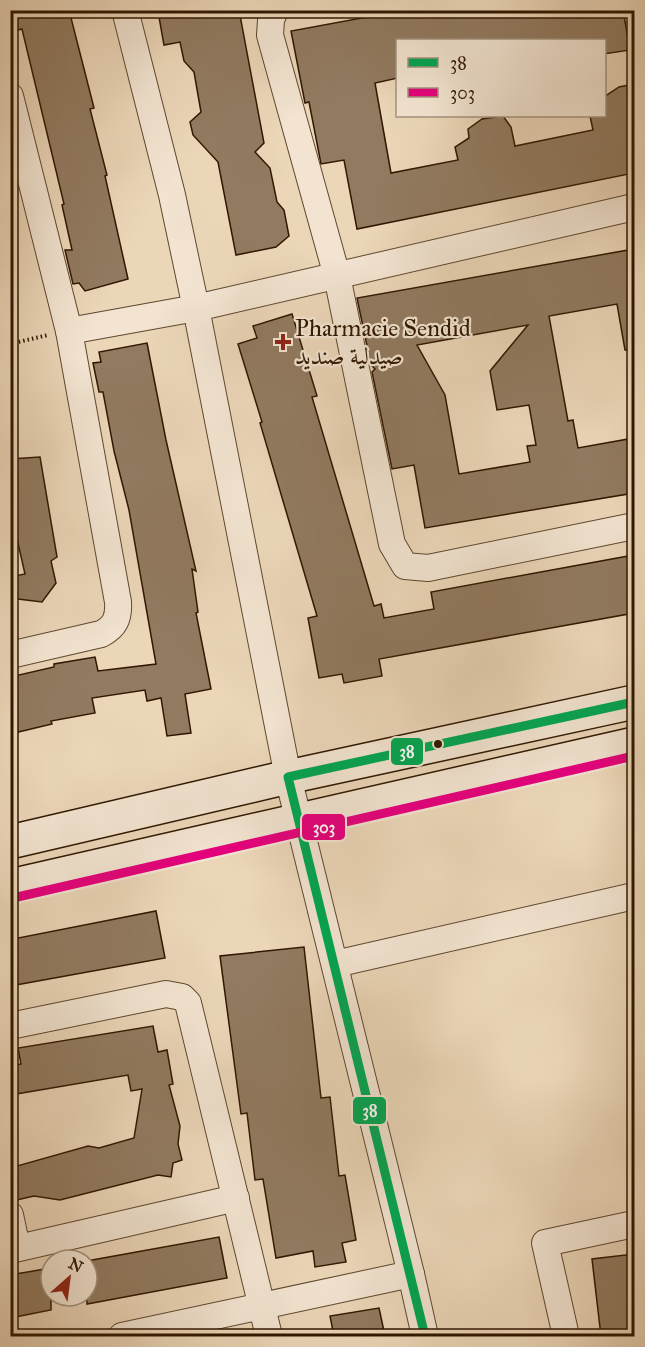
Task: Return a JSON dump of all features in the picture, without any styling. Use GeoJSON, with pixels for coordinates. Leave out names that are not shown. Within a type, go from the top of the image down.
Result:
{"type":"FeatureCollection","features":[{"type":"Feature","properties":{"kind":"street"},"geometry":{"type":"LineString","coordinates":[[125,10],[171,195],[196,308],[288,777],[425,1336]]}},
{"type":"Feature","properties":{"kind":"street"},"geometry":{"type":"LineString","coordinates":[[275,10],[271,20],[270,35],[337,276],[392,544],[405,566],[428,568],[634,526]]}},
{"type":"Feature","properties":{"kind":"street"},"geometry":{"type":"LineString","coordinates":[[10,96],[69,331],[118,602],[116,622],[101,634],[10,655]]}},
{"type":"Feature","properties":{"kind":"street"},"geometry":{"type":"LineString","coordinates":[[69,331],[196,308],[634,207]]}},
{"type":"Feature","properties":{"kind":"street"},"geometry":{"type":"LineString","coordinates":[[10,842],[288,777],[634,702]]}},
{"type":"Feature","properties":{"kind":"street"},"geometry":{"type":"LineString","coordinates":[[10,886],[634,744]]}},
{"type":"Feature","properties":{"kind":"street"},"geometry":{"type":"LineString","coordinates":[[335,964],[634,896]]}},
{"type":"Feature","properties":{"kind":"street"},"geometry":{"type":"LineString","coordinates":[[10,1026],[166,994],[182,997],[188,1003],[269,1336]]}},
{"type":"Feature","properties":{"kind":"street"},"geometry":{"type":"LineString","coordinates":[[10,1215],[14,1249],[236,1198]]}},
{"type":"Feature","properties":{"kind":"street"},"geometry":{"type":"LineString","coordinates":[[566,1336],[545,1243],[634,1224]]}},
{"type":"Feature","properties":{"kind":"street"},"geometry":{"type":"LineString","coordinates":[[122,1336],[411,1274]]}},
{"type":"Feature","properties":{"kind":"path"},"geometry":{"type":"LineString","coordinates":[[10,344],[69,331]]}},
{"type":"Feature","properties":{"kind":"building"},"geometry":{"type":"Polygon","coordinates":[[[10,10],[69,10],[94,108],[90,109],[107,175],[105,176],[128,279],[85,291],[79,283],[73,284],[65,250],[72,250],[62,205],[64,204],[22,29],[10,32],[10,10]]]}},
{"type":"Feature","properties":{"kind":"building"},"geometry":{"type":"Polygon","coordinates":[[[177,10],[239,10],[264,143],[255,152],[270,168],[277,202],[284,210],[289,236],[276,247],[236,255],[218,162],[193,135],[190,122],[201,112],[194,72],[184,61],[180,42],[164,45],[159,17],[177,14],[177,10]]]}},
{"type":"Feature","properties":{"kind":"building"},"geometry":{"type":"Polygon","coordinates":[[[405,10],[623,10],[630,50],[606,54],[606,39],[396,39],[396,78],[375,83],[391,173],[458,160],[455,147],[469,138],[468,129],[482,119],[504,117],[511,127],[515,146],[593,130],[590,117],[606,117],[606,96],[619,87],[634,84],[634,173],[357,229],[344,160],[321,164],[309,102],[305,103],[291,31],[405,10]]]}},
{"type":"Feature","properties":{"kind":"building"},"geometry":{"type":"Polygon","coordinates":[[[634,249],[634,350],[625,350],[617,304],[549,316],[568,421],[573,420],[578,448],[634,438],[634,493],[425,528],[414,465],[392,469],[372,372],[375,369],[371,365],[357,298],[634,249]],[[528,325],[417,345],[445,395],[459,474],[530,462],[527,446],[536,445],[529,405],[497,410],[490,371],[528,325]]]}},
{"type":"Feature","properties":{"kind":"building"},"geometry":{"type":"Polygon","coordinates":[[[292,314],[317,396],[312,397],[374,606],[381,604],[384,618],[434,609],[431,592],[634,555],[634,613],[379,659],[382,676],[344,683],[342,674],[319,678],[308,618],[317,616],[238,344],[257,338],[253,326],[292,314]]]}},
{"type":"Feature","properties":{"kind":"building"},"geometry":{"type":"Polygon","coordinates":[[[147,343],[166,440],[196,571],[192,569],[198,612],[196,613],[211,689],[185,694],[191,733],[167,736],[161,698],[147,701],[145,690],[92,698],[95,713],[51,721],[52,724],[10,734],[10,677],[54,667],[54,664],[95,657],[98,671],[156,664],[129,510],[114,451],[103,392],[99,392],[93,363],[101,362],[99,352],[147,343]]]}},
{"type":"Feature","properties":{"kind":"building"},"geometry":{"type":"Polygon","coordinates":[[[40,457],[57,557],[51,561],[56,583],[42,602],[10,598],[10,577],[25,574],[10,508],[10,459],[40,457]]]}},
{"type":"Feature","properties":{"kind":"building"},"geometry":{"type":"Polygon","coordinates":[[[156,911],[165,958],[10,986],[10,948],[15,947],[13,939],[156,911]]]}},
{"type":"Feature","properties":{"kind":"building"},"geometry":{"type":"Polygon","coordinates":[[[304,947],[321,1098],[330,1097],[339,1176],[345,1175],[356,1240],[342,1243],[346,1262],[315,1267],[313,1251],[276,1258],[263,1179],[255,1180],[247,1113],[241,1114],[220,956],[304,947]]]}},
{"type":"Feature","properties":{"kind":"building"},"geometry":{"type":"Polygon","coordinates":[[[153,1026],[158,1052],[167,1050],[173,1084],[169,1085],[180,1126],[178,1144],[182,1160],[173,1163],[171,1177],[158,1175],[60,1200],[34,1196],[12,1201],[17,1166],[88,1146],[99,1148],[134,1138],[142,1089],[131,1091],[128,1075],[10,1095],[10,1065],[21,1064],[18,1048],[153,1026]]]}},
{"type":"Feature","properties":{"kind":"building"},"geometry":{"type":"Polygon","coordinates":[[[219,1237],[227,1278],[99,1302],[99,1259],[219,1237]]]}},
{"type":"Feature","properties":{"kind":"building"},"geometry":{"type":"Polygon","coordinates":[[[634,1254],[634,1336],[601,1336],[592,1259],[634,1254]]]}},
{"type":"Feature","properties":{"kind":"building"},"geometry":{"type":"Polygon","coordinates":[[[39,1270],[39,1308],[51,1308],[51,1310],[10,1318],[10,1275],[39,1270]]]}},
{"type":"Feature","properties":{"kind":"building"},"geometry":{"type":"Polygon","coordinates":[[[379,1308],[385,1336],[334,1336],[330,1316],[379,1308]]]}},
{"type":"Feature","properties":{"kind":"transit line","name":"38"},"geometry":{"type":"LineString","coordinates":[[425,1336],[288,777],[634,702]]}},
{"type":"Feature","properties":{"kind":"transit line","name":"303"},"geometry":{"type":"LineString","coordinates":[[13,898],[634,756]]}},
{"type":"Feature","properties":{"kind":"place","name":"Pharmacie Sendid صيدلية صنديد"},"geometry":{"type":"Point","coordinates":[283,342]}}]}
